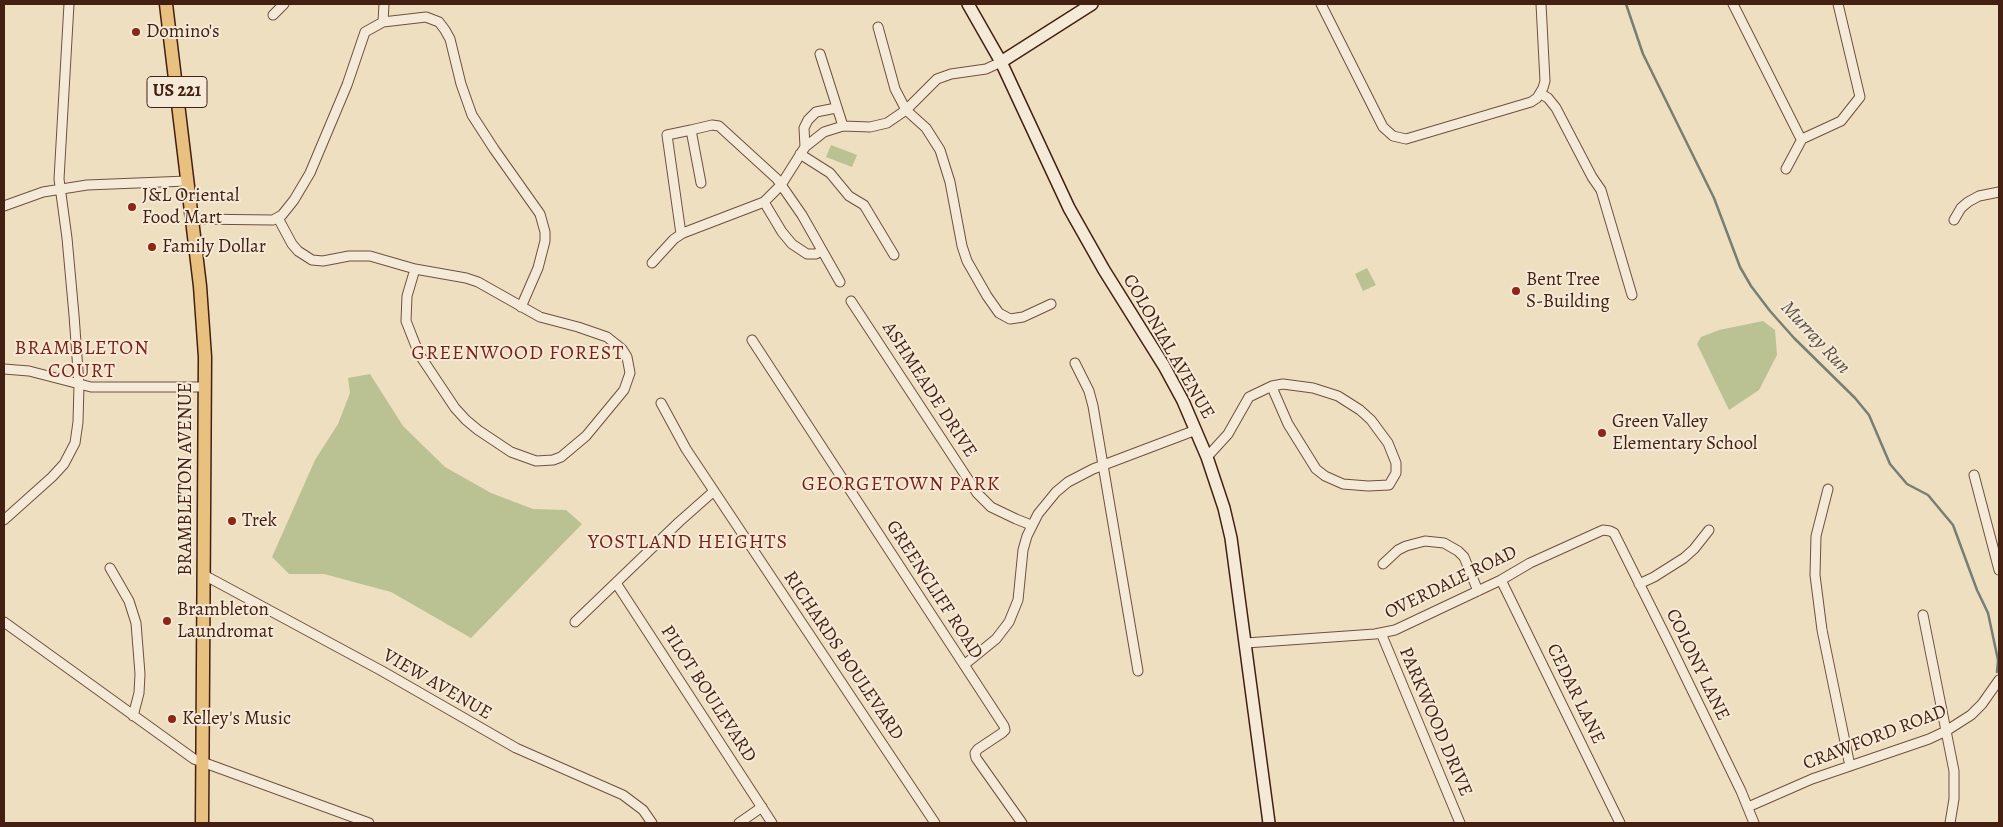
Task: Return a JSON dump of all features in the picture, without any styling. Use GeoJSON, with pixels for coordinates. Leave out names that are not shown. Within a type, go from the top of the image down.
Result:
{"type":"FeatureCollection","features":[{"type":"Feature","properties":{"kind":"main road","name":"US 221"},"geometry":{"type":"LineString","coordinates":[[166,4],[192,219]]}},
{"type":"Feature","properties":{"kind":"main road","name":"COLONIAL AVENUE"},"geometry":{"type":"LineString","coordinates":[[968,4],[1001,62],[1069,208],[1104,270],[1164,366],[1208,456],[1231,538],[1269,823]]}},
{"type":"Feature","properties":{"kind":"main road"},"geometry":{"type":"LineString","coordinates":[[1001,62],[1092,4]]}},
{"type":"Feature","properties":{"kind":"main road","name":"BRAMBLETON AVENUE"},"geometry":{"type":"LineString","coordinates":[[192,219],[202,299],[205,387],[202,823]]}},
{"type":"Feature","properties":{"kind":"street"},"geometry":{"type":"LineString","coordinates":[[4,520],[52,477],[70,454],[77,428],[78,385],[67,238],[59,172],[69,4]]}},
{"type":"Feature","properties":{"kind":"street"},"geometry":{"type":"LineString","coordinates":[[272,14],[284,4]]}},
{"type":"Feature","properties":{"kind":"street"},"geometry":{"type":"LineString","coordinates":[[383,22],[384,4]]}},
{"type":"Feature","properties":{"kind":"street"},"geometry":{"type":"LineString","coordinates":[[1321,4],[1376,116],[1383,127],[1393,136],[1400,138],[1412,138],[1531,102],[1541,94],[1545,81],[1541,4]]}},
{"type":"Feature","properties":{"kind":"street"},"geometry":{"type":"LineString","coordinates":[[1732,4],[1802,139]]}},
{"type":"Feature","properties":{"kind":"street"},"geometry":{"type":"LineString","coordinates":[[1786,168],[1802,139],[1841,121],[1860,97],[1838,4]]}},
{"type":"Feature","properties":{"kind":"street"},"geometry":{"type":"LineString","coordinates":[[192,219],[273,220],[278,218],[294,200],[310,173],[347,85],[365,32],[383,22],[422,17],[433,19],[439,22],[450,38],[461,84],[472,115],[489,143],[540,214],[543,222],[545,242],[538,268],[521,307]]}},
{"type":"Feature","properties":{"kind":"street"},"geometry":{"type":"LineString","coordinates":[[878,27],[895,89],[906,110],[926,128],[940,150],[950,182],[962,246],[976,278],[999,313],[1004,317],[1015,319],[1023,317],[1051,304]]}},
{"type":"Feature","properties":{"kind":"street"},"geometry":{"type":"LineString","coordinates":[[820,54],[843,126]]}},
{"type":"Feature","properties":{"kind":"street"},"geometry":{"type":"LineString","coordinates":[[652,263],[681,234],[764,202],[781,185],[802,150],[824,132],[843,126],[878,126],[896,118],[928,87],[942,77],[986,69],[1001,62]]}},
{"type":"Feature","properties":{"kind":"street"},"geometry":{"type":"LineString","coordinates":[[1541,94],[1556,108],[1592,177],[1601,190],[1632,295]]}},
{"type":"Feature","properties":{"kind":"street"},"geometry":{"type":"LineString","coordinates":[[802,150],[804,128],[808,120],[816,112],[836,108]]}},
{"type":"Feature","properties":{"kind":"street"},"geometry":{"type":"LineString","coordinates":[[681,234],[667,135],[712,124],[719,126],[777,179],[802,215],[840,282]]}},
{"type":"Feature","properties":{"kind":"street"},"geometry":{"type":"LineString","coordinates":[[691,130],[701,183]]}},
{"type":"Feature","properties":{"kind":"street"},"geometry":{"type":"LineString","coordinates":[[802,150],[830,173],[849,196],[866,208],[894,255]]}},
{"type":"Feature","properties":{"kind":"street"},"geometry":{"type":"LineString","coordinates":[[4,206],[43,192],[61,189],[98,184],[187,181]]}},
{"type":"Feature","properties":{"kind":"street"},"geometry":{"type":"LineString","coordinates":[[1954,220],[1961,208],[1968,202],[1979,196],[1999,192]]}},
{"type":"Feature","properties":{"kind":"street"},"geometry":{"type":"LineString","coordinates":[[764,202],[782,232],[792,244],[807,254],[816,254],[822,251]]}},
{"type":"Feature","properties":{"kind":"street"},"geometry":{"type":"LineString","coordinates":[[278,218],[292,244],[298,251],[312,260],[323,261],[349,256],[370,256],[415,269],[466,278],[478,282],[521,307],[553,321],[607,337],[622,350],[629,365],[629,380],[624,390],[586,436],[561,457],[536,461],[511,452],[478,430],[456,408],[419,354],[406,321],[407,296],[415,269]]}},
{"type":"Feature","properties":{"kind":"street","name":"ASHMEADE DRIVE"},"geometry":{"type":"LineString","coordinates":[[851,301],[977,493],[991,507],[1032,525]]}},
{"type":"Feature","properties":{"kind":"street","name":"GREENCLIFF ROAD"},"geometry":{"type":"LineString","coordinates":[[752,340],[1004,726],[1005,730],[978,749],[975,754],[1022,823]]}},
{"type":"Feature","properties":{"kind":"street"},"geometry":{"type":"LineString","coordinates":[[1075,363],[1089,391],[1093,406],[1138,671]]}},
{"type":"Feature","properties":{"kind":"street"},"geometry":{"type":"LineString","coordinates":[[4,369],[29,371],[78,385],[138,388],[205,387]]}},
{"type":"Feature","properties":{"kind":"street"},"geometry":{"type":"LineString","coordinates":[[1208,456],[1228,434],[1249,397],[1272,386],[1283,384],[1313,388],[1338,396],[1360,410],[1371,420],[1388,443],[1396,463],[1394,478],[1389,484],[1368,486],[1343,484],[1320,472],[1303,450],[1288,424],[1272,386]]}},
{"type":"Feature","properties":{"kind":"street","name":"RICHARDS BOULEVARD"},"geometry":{"type":"LineString","coordinates":[[661,403],[678,436],[934,823]]}},
{"type":"Feature","properties":{"kind":"street"},"geometry":{"type":"LineString","coordinates":[[964,665],[996,639],[1013,613],[1018,600],[1023,550],[1032,525],[1047,500],[1068,482],[1102,465],[1196,430]]}},
{"type":"Feature","properties":{"kind":"street"},"geometry":{"type":"LineString","coordinates":[[1974,475],[1999,570]]}},
{"type":"Feature","properties":{"kind":"street"},"geometry":{"type":"LineString","coordinates":[[1828,489],[1816,536],[1814,554],[1816,594],[1850,766]]}},
{"type":"Feature","properties":{"kind":"street"},"geometry":{"type":"LineString","coordinates":[[575,622],[714,491]]}},
{"type":"Feature","properties":{"kind":"street","name":"OVERDALE ROAD"},"geometry":{"type":"LineString","coordinates":[[1246,643],[1381,633],[1404,626],[1501,580],[1530,563],[1603,530]]}},
{"type":"Feature","properties":{"kind":"street","name":"COLONY LANE"},"geometry":{"type":"LineString","coordinates":[[1603,530],[1614,533],[1748,807],[1754,823]]}},
{"type":"Feature","properties":{"kind":"street"},"geometry":{"type":"LineString","coordinates":[[1639,584],[1684,558],[1709,530]]}},
{"type":"Feature","properties":{"kind":"street"},"geometry":{"type":"LineString","coordinates":[[1383,564],[1398,550],[1406,546],[1425,541],[1444,543],[1464,557],[1478,591]]}},
{"type":"Feature","properties":{"kind":"street"},"geometry":{"type":"LineString","coordinates":[[110,568],[129,601],[136,623],[140,674],[139,693],[133,716]]}},
{"type":"Feature","properties":{"kind":"street","name":"VIEW AVENUE"},"geometry":{"type":"LineString","coordinates":[[204,574],[382,671],[516,748],[624,795],[643,810],[652,823]]}},
{"type":"Feature","properties":{"kind":"street","name":"CEDAR LANE"},"geometry":{"type":"LineString","coordinates":[[1501,580],[1620,823]]}},
{"type":"Feature","properties":{"kind":"street","name":"PILOT BOULEVARD"},"geometry":{"type":"LineString","coordinates":[[616,583],[772,823]]}},
{"type":"Feature","properties":{"kind":"street"},"geometry":{"type":"LineString","coordinates":[[1923,615],[1954,779],[1954,800],[1950,823]]}},
{"type":"Feature","properties":{"kind":"street"},"geometry":{"type":"LineString","coordinates":[[4,622],[202,764],[365,823]]}},
{"type":"Feature","properties":{"kind":"street","name":"PARKWOOD DRIVE"},"geometry":{"type":"LineString","coordinates":[[1381,633],[1460,823]]}},
{"type":"Feature","properties":{"kind":"street","name":"CRAWFORD ROAD"},"geometry":{"type":"LineString","coordinates":[[1748,807],[1812,779],[1946,732],[1966,719],[1982,704],[1999,680]]}},
{"type":"Feature","properties":{"kind":"street"},"geometry":{"type":"LineString","coordinates":[[739,823],[762,807]]}},
{"type":"Feature","properties":{"kind":"green space"},"geometry":{"type":"Polygon","coordinates":[[[831,145],[857,155],[852,167],[826,157],[831,145]]]}},
{"type":"Feature","properties":{"kind":"green space"},"geometry":{"type":"Polygon","coordinates":[[[1367,268],[1376,285],[1363,291],[1355,274],[1367,268]]]}},
{"type":"Feature","properties":{"kind":"green space"},"geometry":{"type":"Polygon","coordinates":[[[1763,321],[1775,330],[1777,355],[1759,390],[1729,410],[1697,344],[1701,337],[1719,330],[1763,321]]]}},
{"type":"Feature","properties":{"kind":"green space"},"geometry":{"type":"Polygon","coordinates":[[[370,374],[403,426],[445,467],[491,493],[533,509],[566,510],[582,524],[471,638],[391,592],[324,574],[289,574],[272,557],[315,460],[338,424],[350,393],[348,378],[370,374]]]}},
{"type":"Feature","properties":{"kind":"waterway","name":"Murray Run"},"geometry":{"type":"LineString","coordinates":[[1626,4],[1643,54],[1714,198],[1740,267],[1751,286],[1794,338],[1855,398],[1869,415],[1890,464],[1907,484],[1928,495],[1953,525],[1977,590],[1988,613],[1998,660],[1997,672]]}},
{"type":"Feature","properties":{"kind":"place","name":"Domino's"},"geometry":{"type":"Point","coordinates":[136,32]}},
{"type":"Feature","properties":{"kind":"place","name":"J&L Oriental Food Mart"},"geometry":{"type":"Point","coordinates":[132,207]}},
{"type":"Feature","properties":{"kind":"place","name":"Family Dollar"},"geometry":{"type":"Point","coordinates":[152,247]}},
{"type":"Feature","properties":{"kind":"place","name":"Bent Tree S-Building"},"geometry":{"type":"Point","coordinates":[1516,291]}},
{"type":"Feature","properties":{"kind":"place","name":"Green Valley Elementary School"},"geometry":{"type":"Point","coordinates":[1602,433]}},
{"type":"Feature","properties":{"kind":"place","name":"Trek"},"geometry":{"type":"Point","coordinates":[232,521]}},
{"type":"Feature","properties":{"kind":"place","name":"Brambleton Laundromat"},"geometry":{"type":"Point","coordinates":[167,621]}},
{"type":"Feature","properties":{"kind":"place","name":"Kelley's Music"},"geometry":{"type":"Point","coordinates":[172,719]}},
{"type":"Feature","properties":{"kind":"district","name":"GREENWOOD FOREST"},"geometry":{"type":"Point","coordinates":[518,354]}},
{"type":"Feature","properties":{"kind":"district","name":"BRAMBLETON COURT"},"geometry":{"type":"Point","coordinates":[82,360]}},
{"type":"Feature","properties":{"kind":"district","name":"GEORGETOWN PARK"},"geometry":{"type":"Point","coordinates":[901,485]}},
{"type":"Feature","properties":{"kind":"district","name":"YOSTLAND HEIGHTS"},"geometry":{"type":"Point","coordinates":[688,543]}}]}
